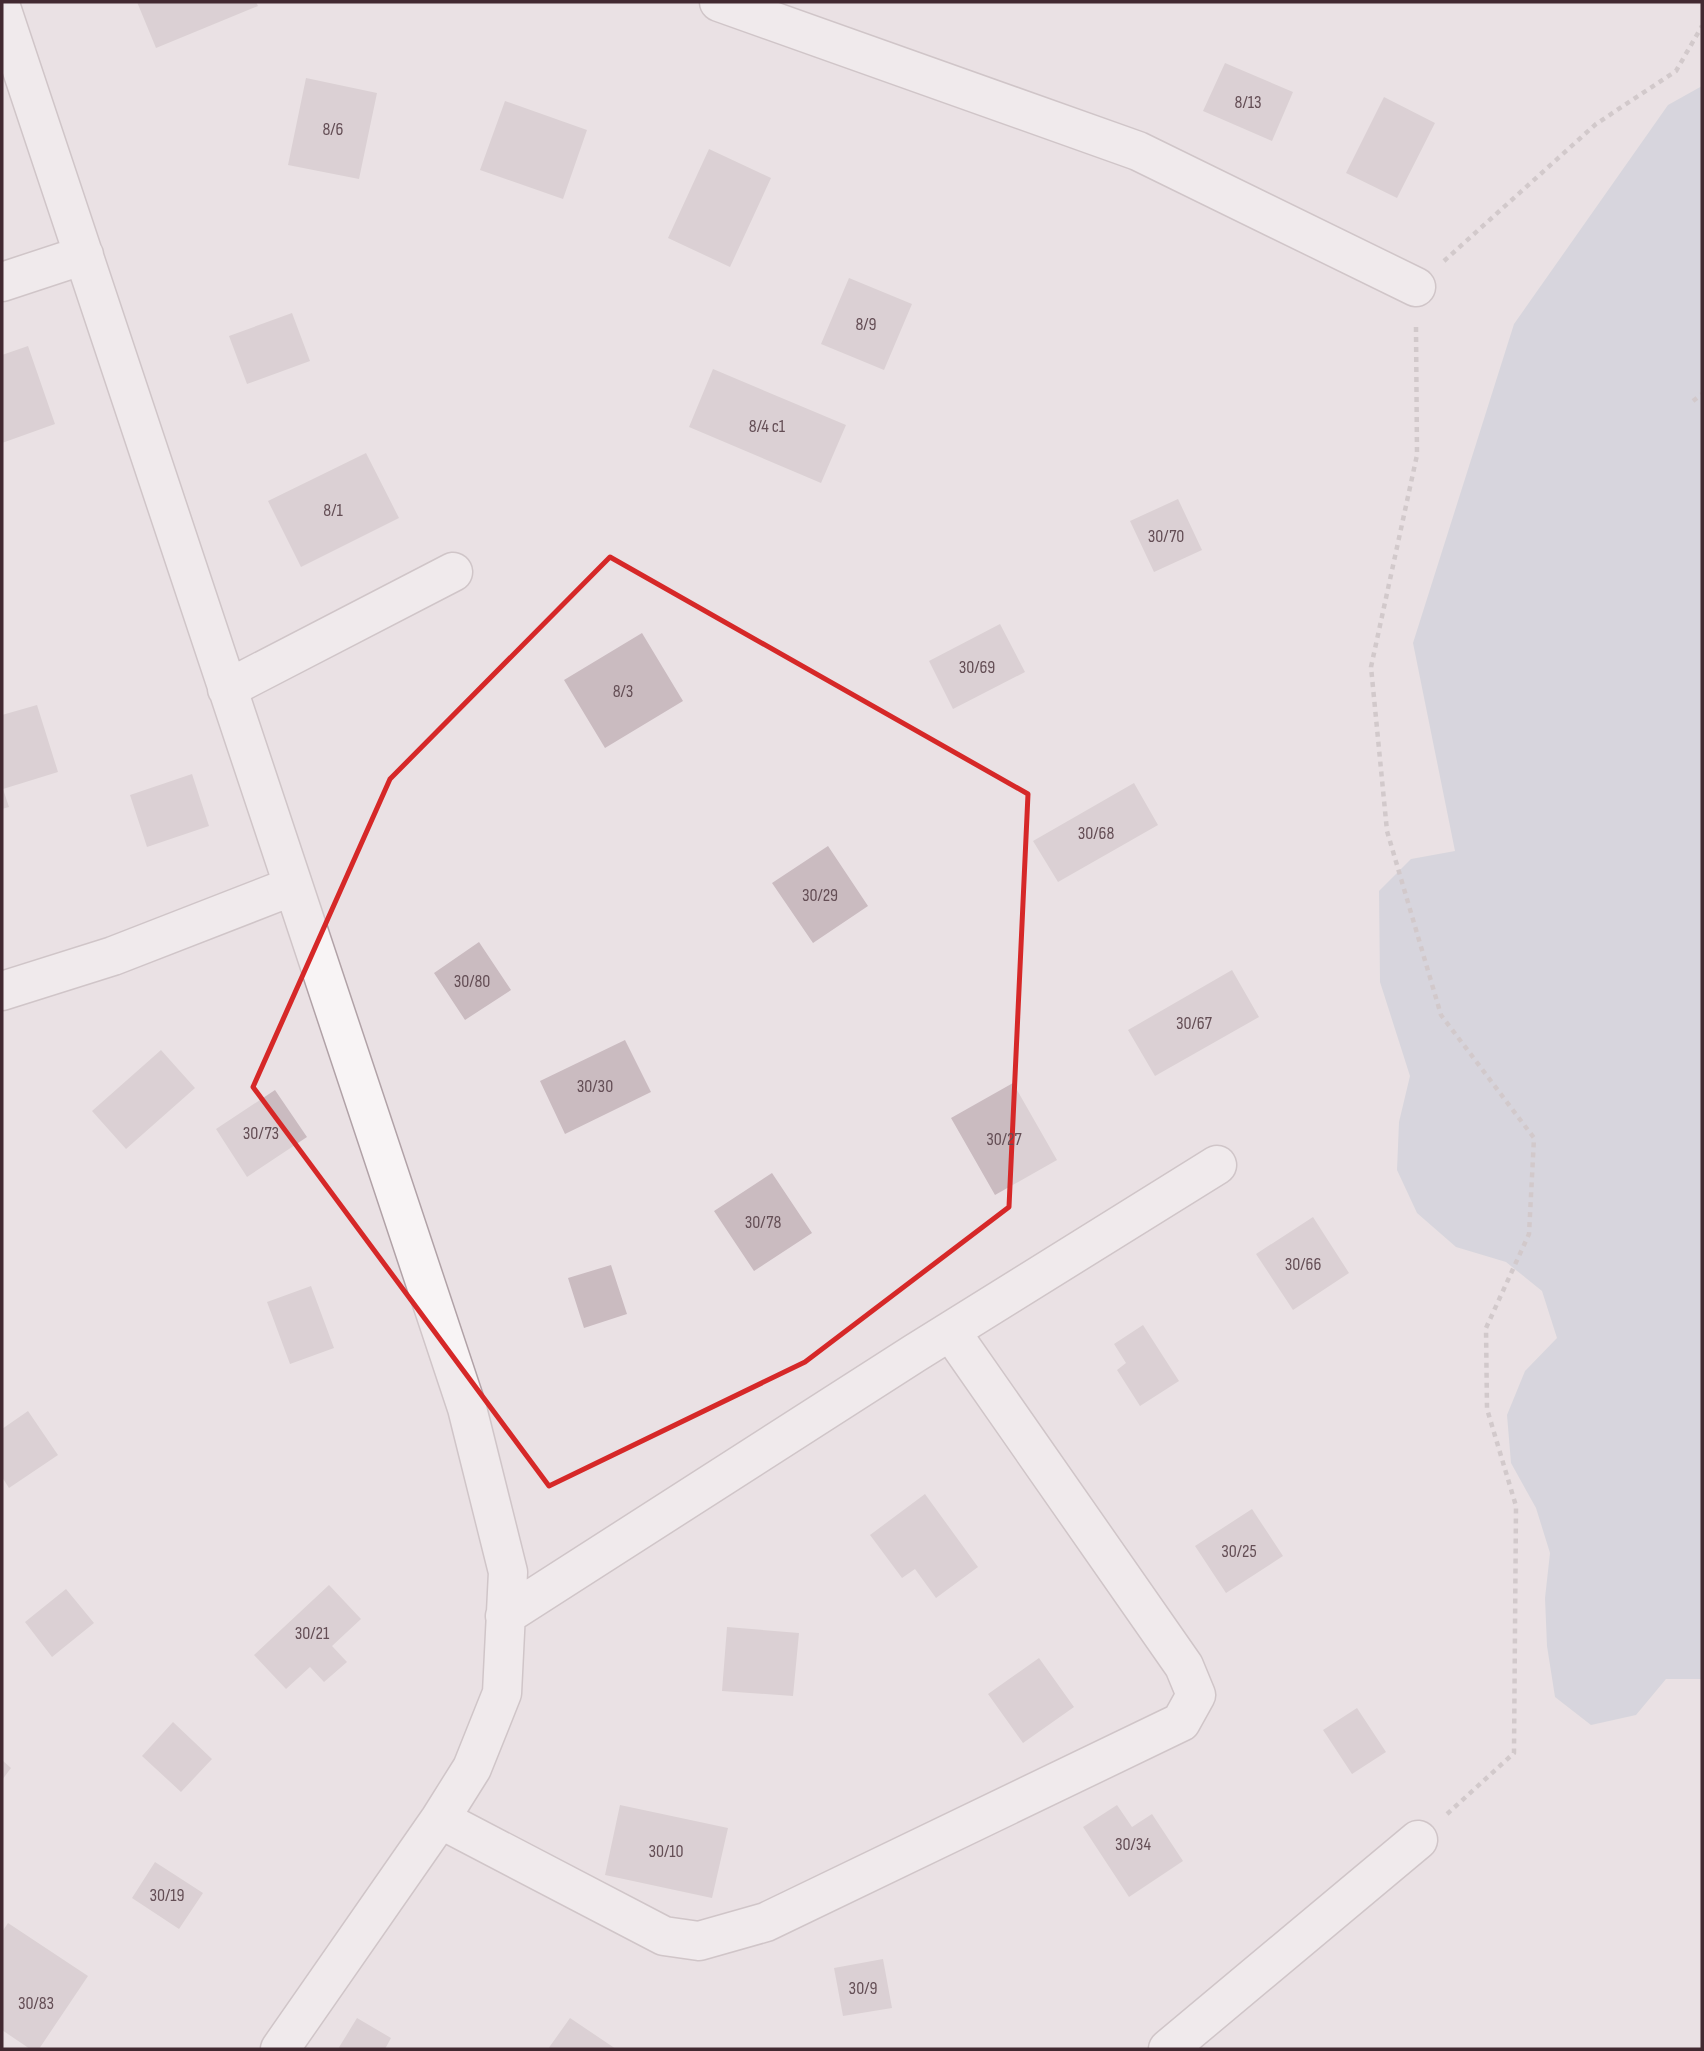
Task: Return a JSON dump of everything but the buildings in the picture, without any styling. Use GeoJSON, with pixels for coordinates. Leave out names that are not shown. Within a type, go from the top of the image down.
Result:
{"type":"FeatureCollection","features":[{"type":"Feature","properties":{"kind":"street"},"geometry":{"type":"LineString","coordinates":[[719,2],[1138,151],[1416,287]]}},
{"type":"Feature","properties":{"kind":"street"},"geometry":{"type":"LineString","coordinates":[[2,10],[467,1408],[508,1572],[502,1693],[472,1768],[440,1819],[280,2049]]}},
{"type":"Feature","properties":{"kind":"street"},"geometry":{"type":"LineString","coordinates":[[2,282],[84,255]]}},
{"type":"Feature","properties":{"kind":"street"},"geometry":{"type":"LineString","coordinates":[[227,689],[453,572]]}},
{"type":"Feature","properties":{"kind":"street"},"geometry":{"type":"LineString","coordinates":[[2,991],[113,956],[293,886]]}},
{"type":"Feature","properties":{"kind":"street"},"geometry":{"type":"LineString","coordinates":[[505,1616],[1217,1165]]}},
{"type":"Feature","properties":{"kind":"street"},"geometry":{"type":"LineString","coordinates":[[440,1819],[664,1936],[699,1941],[766,1922],[1181,1722],[1196,1695],[1184,1665],[951,1332]]}},
{"type":"Feature","properties":{"kind":"street"},"geometry":{"type":"LineString","coordinates":[[1168,2049],[1418,1840]]}},
{"type":"Feature","properties":{"kind":"path"},"geometry":{"type":"LineString","coordinates":[[1418,1840],[1514,1753],[1516,1506],[1487,1409],[1486,1328],[1529,1234],[1534,1138],[1441,1015],[1387,831],[1371,667],[1417,455],[1416,287],[1596,124],[1676,71],[1702,26]]}},
{"type":"Feature","properties":{"kind":"path"},"geometry":{"type":"LineString","coordinates":[[1693,401],[1702,394]]}},
{"type":"Feature","properties":{"kind":"highlighted area"},"geometry":{"type":"Polygon","coordinates":[[[610,557],[1028,794],[1009,1207],[805,1362],[549,1486],[253,1087],[390,779],[610,557]]]}},
{"type":"Feature","properties":{"kind":"shaded area"},"geometry":{"type":"Polygon","coordinates":[[[1702,86],[1702,1679],[1666,1679],[1636,1715],[1591,1725],[1555,1697],[1547,1646],[1545,1598],[1550,1553],[1536,1508],[1511,1463],[1507,1415],[1525,1371],[1557,1338],[1542,1291],[1506,1262],[1456,1247],[1417,1213],[1397,1170],[1399,1122],[1410,1076],[1380,982],[1379,891],[1411,859],[1455,851],[1413,643],[1514,324],[1668,105],[1702,86]]]}}]}
